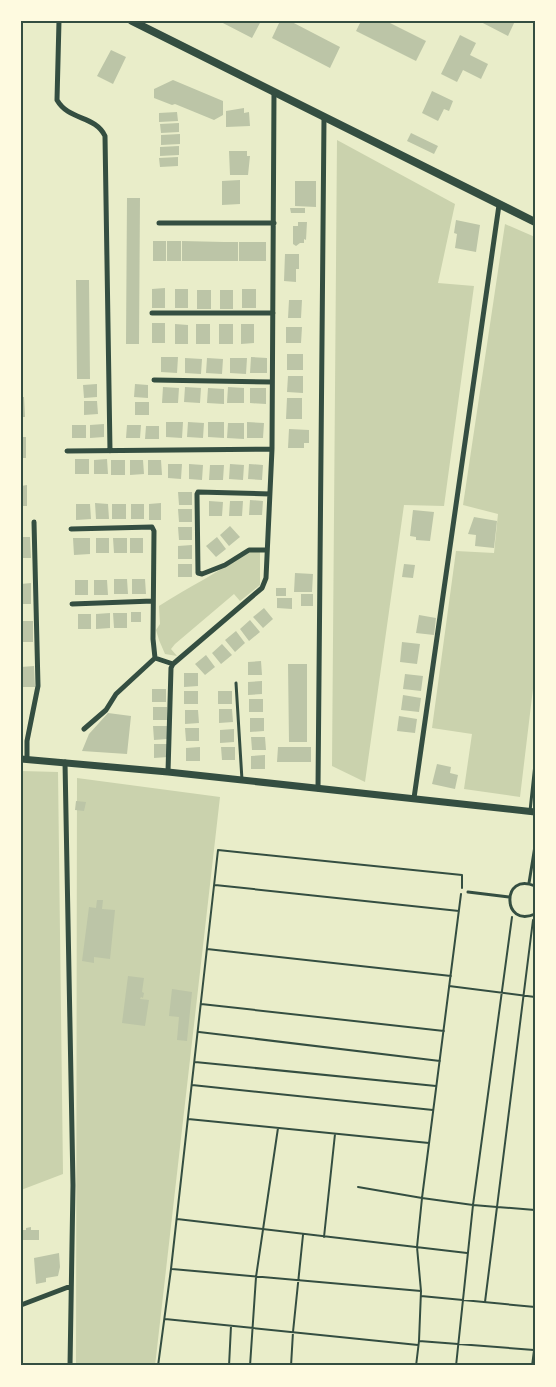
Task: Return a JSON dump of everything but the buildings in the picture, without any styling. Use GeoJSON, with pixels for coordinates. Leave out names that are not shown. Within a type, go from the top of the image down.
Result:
{"type":"FeatureCollection","features":[{"type":"Feature","properties":{"kind":"main road"},"geometry":{"type":"LineString","coordinates":[[132,21],[535,222]]}},
{"type":"Feature","properties":{"kind":"street"},"geometry":{"type":"LineString","coordinates":[[59,21],[57,100],[67,112],[98,125],[105,136],[110,451]]}},
{"type":"Feature","properties":{"kind":"street"},"geometry":{"type":"LineString","coordinates":[[168,772],[172,664],[262,588],[266,578],[272,449],[274,92]]}},
{"type":"Feature","properties":{"kind":"street"},"geometry":{"type":"LineString","coordinates":[[318,789],[324,118]]}},
{"type":"Feature","properties":{"kind":"street"},"geometry":{"type":"LineString","coordinates":[[414,798],[499,205]]}},
{"type":"Feature","properties":{"kind":"street"},"geometry":{"type":"LineString","coordinates":[[158,223],[274,223]]}},
{"type":"Feature","properties":{"kind":"street"},"geometry":{"type":"LineString","coordinates":[[152,313],[272,313]]}},
{"type":"Feature","properties":{"kind":"street"},"geometry":{"type":"LineString","coordinates":[[154,380],[272,382]]}},
{"type":"Feature","properties":{"kind":"street"},"geometry":{"type":"LineString","coordinates":[[67,451],[272,449]]}},
{"type":"Feature","properties":{"kind":"street"},"geometry":{"type":"LineString","coordinates":[[267,550],[249,550],[225,566],[202,574],[198,572],[197,494],[198,492],[270,494]]}},
{"type":"Feature","properties":{"kind":"street"},"geometry":{"type":"LineString","coordinates":[[34,522],[38,686],[24,759],[168,772],[532,812]]}},
{"type":"Feature","properties":{"kind":"street"},"geometry":{"type":"LineString","coordinates":[[71,529],[152,527],[154,532],[153,601],[155,658],[116,694],[106,710],[84,729]]}},
{"type":"Feature","properties":{"kind":"street"},"geometry":{"type":"LineString","coordinates":[[72,604],[153,601]]}},
{"type":"Feature","properties":{"kind":"street"},"geometry":{"type":"LineString","coordinates":[[155,658],[172,664]]}},
{"type":"Feature","properties":{"kind":"street"},"geometry":{"type":"LineString","coordinates":[[65,762],[73,1185],[70,1366]]}},
{"type":"Feature","properties":{"kind":"street"},"geometry":{"type":"LineString","coordinates":[[21,1305],[72,1286]]}},
{"type":"Feature","properties":{"kind":"lane"},"geometry":{"type":"LineString","coordinates":[[236,683],[242,781]]}},
{"type":"Feature","properties":{"kind":"lane"},"geometry":{"type":"LineString","coordinates":[[532,812],[535,764]]}},
{"type":"Feature","properties":{"kind":"lane"},"geometry":{"type":"LineString","coordinates":[[529,883],[535,846]]}},
{"type":"Feature","properties":{"kind":"lane"},"geometry":{"type":"LineString","coordinates":[[534,914],[518,915],[509,902],[509,897],[518,885],[529,883],[535,886]]}},
{"type":"Feature","properties":{"kind":"lane"},"geometry":{"type":"LineString","coordinates":[[468,892],[509,897]]}},
{"type":"Feature","properties":{"kind":"path"},"geometry":{"type":"LineString","coordinates":[[158,1366],[177,1219],[218,850],[462,875],[417,1247],[421,1296],[416,1366]]}},
{"type":"Feature","properties":{"kind":"path"},"geometry":{"type":"LineString","coordinates":[[214,885],[459,911]]}},
{"type":"Feature","properties":{"kind":"path"},"geometry":{"type":"LineString","coordinates":[[456,1366],[473,1205],[513,910]]}},
{"type":"Feature","properties":{"kind":"path"},"geometry":{"type":"LineString","coordinates":[[485,1302],[534,914]]}},
{"type":"Feature","properties":{"kind":"path"},"geometry":{"type":"LineString","coordinates":[[207,949],[451,976]]}},
{"type":"Feature","properties":{"kind":"path"},"geometry":{"type":"LineString","coordinates":[[449,986],[535,997]]}},
{"type":"Feature","properties":{"kind":"path"},"geometry":{"type":"LineString","coordinates":[[201,1004],[444,1031]]}},
{"type":"Feature","properties":{"kind":"path"},"geometry":{"type":"LineString","coordinates":[[198,1032],[440,1061]]}},
{"type":"Feature","properties":{"kind":"path"},"geometry":{"type":"LineString","coordinates":[[194,1062],[436,1086]]}},
{"type":"Feature","properties":{"kind":"path"},"geometry":{"type":"LineString","coordinates":[[192,1085],[433,1110]]}},
{"type":"Feature","properties":{"kind":"path"},"geometry":{"type":"LineString","coordinates":[[188,1119],[429,1143]]}},
{"type":"Feature","properties":{"kind":"path"},"geometry":{"type":"LineString","coordinates":[[250,1366],[256,1277],[278,1128]]}},
{"type":"Feature","properties":{"kind":"path"},"geometry":{"type":"LineString","coordinates":[[324,1237],[334,1134]]}},
{"type":"Feature","properties":{"kind":"path"},"geometry":{"type":"LineString","coordinates":[[358,1187],[473,1205],[535,1210]]}},
{"type":"Feature","properties":{"kind":"path"},"geometry":{"type":"LineString","coordinates":[[177,1219],[468,1253]]}},
{"type":"Feature","properties":{"kind":"path"},"geometry":{"type":"LineString","coordinates":[[302,1366],[291,1365],[303,1235]]}},
{"type":"Feature","properties":{"kind":"path"},"geometry":{"type":"LineString","coordinates":[[171,1269],[421,1291]]}},
{"type":"Feature","properties":{"kind":"path"},"geometry":{"type":"LineString","coordinates":[[421,1296],[535,1307]]}},
{"type":"Feature","properties":{"kind":"path"},"geometry":{"type":"LineString","coordinates":[[164,1319],[418,1345]]}},
{"type":"Feature","properties":{"kind":"path"},"geometry":{"type":"LineString","coordinates":[[229,1366],[231,1326]]}},
{"type":"Feature","properties":{"kind":"path"},"geometry":{"type":"LineString","coordinates":[[419,1341],[534,1350]]}},
{"type":"Feature","properties":{"kind":"path"},"geometry":{"type":"LineString","coordinates":[[532,1366],[535,1342]]}},
{"type":"Feature","properties":{"kind":"green space"},"geometry":{"type":"Polygon","coordinates":[[[337,140],[455,204],[438,283],[474,286],[444,506],[404,505],[365,782],[332,766],[337,140]]]}},
{"type":"Feature","properties":{"kind":"green space"},"geometry":{"type":"Polygon","coordinates":[[[505,224],[535,237],[535,672],[520,797],[464,789],[472,734],[432,728],[456,551],[494,553],[498,514],[463,505],[505,224]]]}},
{"type":"Feature","properties":{"kind":"green space"},"geometry":{"type":"Polygon","coordinates":[[[248,552],[260,552],[260,585],[240,601],[234,594],[175,644],[171,649],[177,656],[165,654],[156,630],[160,624],[159,606],[248,552]]]}},
{"type":"Feature","properties":{"kind":"green space"},"geometry":{"type":"Polygon","coordinates":[[[21,771],[58,772],[63,1174],[21,1190],[21,771]]]}},
{"type":"Feature","properties":{"kind":"green space"},"geometry":{"type":"Polygon","coordinates":[[[77,778],[220,797],[155,1366],[76,1366],[77,778]]]}}]}
